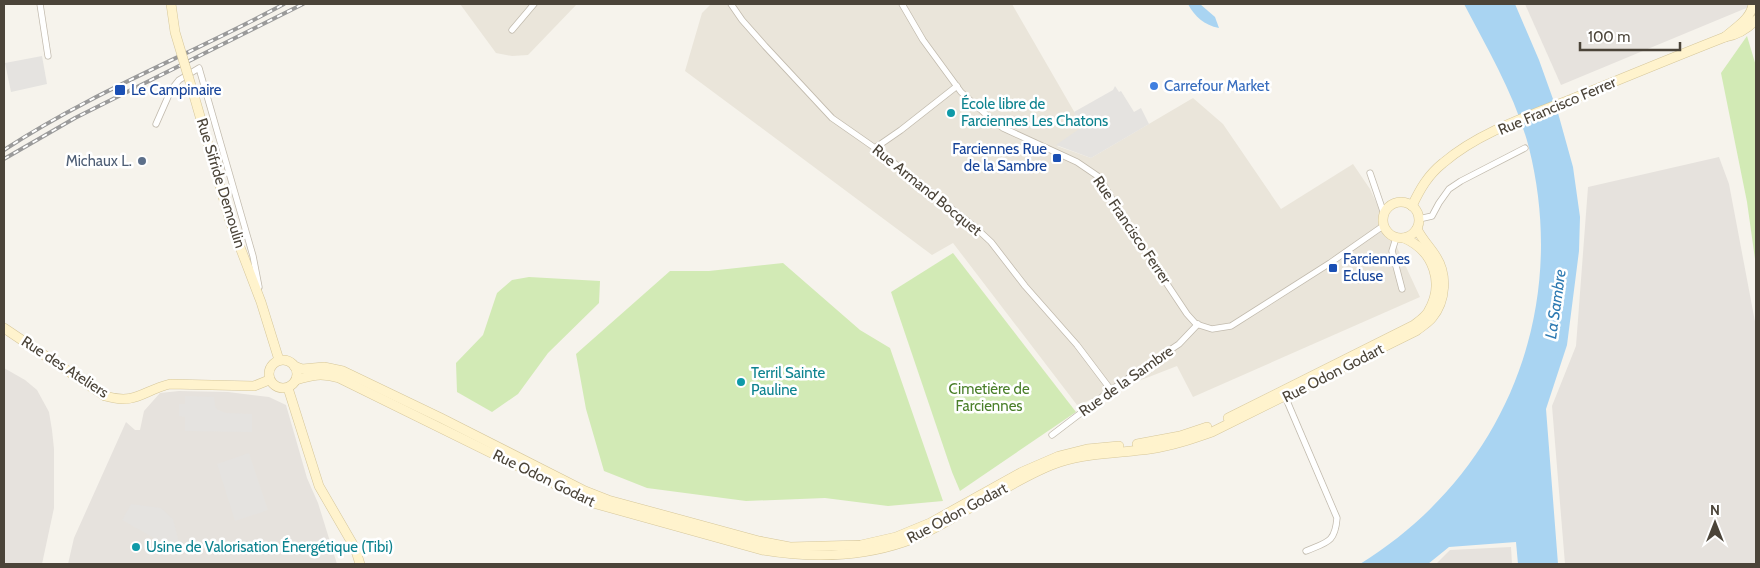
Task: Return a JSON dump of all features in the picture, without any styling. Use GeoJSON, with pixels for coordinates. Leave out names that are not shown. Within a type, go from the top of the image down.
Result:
{"type":"FeatureCollection","features":[{"type":"Feature","properties":{"kind":"main road","name":"Rue Sifride Demoulin"},"geometry":{"type":"LineString","coordinates":[[170,4],[176,32],[230,221],[261,302],[279,360]]}},
{"type":"Feature","properties":{"kind":"main road","name":"Rue Francisco Ferrer"},"geometry":{"type":"LineString","coordinates":[[1725,37],[1748,17],[1753,4]]}},
{"type":"Feature","properties":{"kind":"main road","name":"Rue Francisco Ferrer"},"geometry":{"type":"LineString","coordinates":[[1412,206],[1422,185],[1431,174],[1442,163],[1470,144],[1503,127],[1563,102],[1725,37],[1740,33],[1756,20]]}},
{"type":"Feature","properties":{"kind":"main road"},"geometry":{"type":"LineString","coordinates":[[1396,203],[1407,203],[1412,206],[1416,210],[1418,224],[1413,235],[1400,238],[1388,234],[1383,226],[1386,209],[1396,203]]}},
{"type":"Feature","properties":{"kind":"main road","name":"Rue Odon Godart"},"geometry":{"type":"LineString","coordinates":[[294,366],[302,369],[324,368],[343,371],[441,418],[584,491],[608,500],[759,541],[790,547],[861,545],[896,537],[930,523],[1022,472],[1059,456],[1087,448],[1147,443],[1180,436],[1211,426],[1416,331],[1431,319],[1440,304],[1444,284],[1441,265],[1424,243],[1418,224]]}},
{"type":"Feature","properties":{"kind":"main road","name":"Rue Odon Godart"},"geometry":{"type":"LineString","coordinates":[[296,380],[312,375],[325,374],[339,378],[593,503],[762,550],[817,556],[848,555],[906,541],[1026,477],[1061,462],[1088,456],[1177,444],[1212,432],[1414,325],[1427,314],[1436,296],[1437,277],[1431,261],[1420,247],[1413,242],[1400,238]]}},
{"type":"Feature","properties":{"kind":"main road","name":"Rue des Ateliers"},"geometry":{"type":"LineString","coordinates":[[4,328],[105,396],[118,400],[129,400],[139,397],[160,386],[170,384],[254,386],[269,380]]}},
{"type":"Feature","properties":{"kind":"main road"},"geometry":{"type":"LineString","coordinates":[[279,360],[288,361],[294,366],[297,375],[296,380],[288,388],[279,388],[269,380],[270,367],[279,360]]}},
{"type":"Feature","properties":{"kind":"main road"},"geometry":{"type":"LineString","coordinates":[[288,388],[319,486],[354,548],[360,564]]}},
{"type":"Feature","properties":{"kind":"street"},"geometry":{"type":"LineString","coordinates":[[40,4],[48,56]]}},
{"type":"Feature","properties":{"kind":"street"},"geometry":{"type":"LineString","coordinates":[[512,30],[534,4]]}},
{"type":"Feature","properties":{"kind":"street","name":"Rue Armand Bocquet"},"geometry":{"type":"LineString","coordinates":[[731,4],[742,20],[765,46],[832,118],[875,148],[991,242],[1025,286],[1077,345],[1111,390]]}},
{"type":"Feature","properties":{"kind":"street","name":"Rue Francisco Ferrer"},"geometry":{"type":"LineString","coordinates":[[902,4],[923,40],[957,86],[991,119],[1003,128],[1077,162],[1099,176],[1125,221],[1187,314],[1198,324]]}},
{"type":"Feature","properties":{"kind":"street"},"geometry":{"type":"LineString","coordinates":[[156,124],[171,90],[179,80],[199,68],[253,256],[261,302]]}},
{"type":"Feature","properties":{"kind":"street"},"geometry":{"type":"LineString","coordinates":[[875,148],[957,86]]}},
{"type":"Feature","properties":{"kind":"street","name":"Rue Francisco Ferrer"},"geometry":{"type":"LineString","coordinates":[[1418,224],[1432,216],[1449,189],[1525,148]]}},
{"type":"Feature","properties":{"kind":"street"},"geometry":{"type":"LineString","coordinates":[[1370,173],[1384,214]]}},
{"type":"Feature","properties":{"kind":"street"},"geometry":{"type":"LineString","coordinates":[[1198,324],[1212,329],[1231,326],[1330,264],[1383,226]]}},
{"type":"Feature","properties":{"kind":"street"},"geometry":{"type":"LineString","coordinates":[[1400,238],[1392,251],[1402,289]]}},
{"type":"Feature","properties":{"kind":"street","name":"Rue de la Sambre"},"geometry":{"type":"LineString","coordinates":[[1052,435],[1111,390],[1179,344],[1198,324]]}},
{"type":"Feature","properties":{"kind":"street"},"geometry":{"type":"LineString","coordinates":[[1284,393],[1337,518],[1336,531],[1330,541],[1306,551]]}},
{"type":"Feature","properties":{"kind":"shaded area"},"geometry":{"type":"Polygon","coordinates":[[[460,4],[577,4],[528,55],[512,56],[496,53],[460,4]]]}},
{"type":"Feature","properties":{"kind":"shaded area"},"geometry":{"type":"Polygon","coordinates":[[[711,4],[1012,4],[1083,127],[1057,146],[1091,158],[1193,98],[1223,124],[1281,209],[1353,164],[1370,189],[1420,297],[1193,397],[1177,366],[1077,405],[953,243],[932,255],[685,71],[702,13],[711,4]]]}},
{"type":"Feature","properties":{"kind":"shaded area"},"geometry":{"type":"Polygon","coordinates":[[[1525,4],[1756,4],[1561,85],[1525,4]]]}},
{"type":"Feature","properties":{"kind":"shaded area"},"geometry":{"type":"Polygon","coordinates":[[[42,56],[47,84],[11,92],[5,63],[42,56]]]}},
{"type":"Feature","properties":{"kind":"shaded area"},"geometry":{"type":"Polygon","coordinates":[[[1115,86],[1119,92],[1121,91],[1134,112],[1141,108],[1149,124],[1091,158],[1056,145],[1082,127],[1074,112],[1113,90],[1115,86]]]}},
{"type":"Feature","properties":{"kind":"shaded area"},"geometry":{"type":"Polygon","coordinates":[[[1719,157],[1729,184],[1756,327],[1756,564],[1565,564],[1552,406],[1576,346],[1588,187],[1719,157]]]}},
{"type":"Feature","properties":{"kind":"shaded area"},"geometry":{"type":"Polygon","coordinates":[[[4,368],[25,380],[37,390],[49,412],[54,449],[54,508],[42,564],[4,564],[4,368]]]}},
{"type":"Feature","properties":{"kind":"shaded area"},"geometry":{"type":"Polygon","coordinates":[[[179,391],[228,392],[269,397],[286,405],[307,478],[318,503],[337,564],[68,564],[74,538],[126,422],[135,430],[140,430],[144,411],[160,393],[179,391]]]}},
{"type":"Feature","properties":{"kind":"shaded area"},"geometry":{"type":"Polygon","coordinates":[[[185,396],[214,397],[215,406],[218,410],[226,413],[252,414],[252,432],[185,431],[185,417],[179,416],[179,404],[185,404],[185,396]]]}},
{"type":"Feature","properties":{"kind":"shaded area"},"geometry":{"type":"Polygon","coordinates":[[[249,453],[268,510],[235,521],[217,464],[249,453]]]}},
{"type":"Feature","properties":{"kind":"shaded area"},"geometry":{"type":"Polygon","coordinates":[[[131,504],[161,508],[173,519],[181,550],[170,547],[122,520],[131,504]]]}},
{"type":"Feature","properties":{"kind":"shaded area"},"geometry":{"type":"Polygon","coordinates":[[[1511,547],[1512,564],[1436,564],[1450,550],[1511,547]]]}},
{"type":"Feature","properties":{"kind":"green space"},"geometry":{"type":"Polygon","coordinates":[[[1747,36],[1756,66],[1756,266],[1747,202],[1721,73],[1747,36]]]}},
{"type":"Feature","properties":{"kind":"green space","name":"Cimetière de Farciennes"},"geometry":{"type":"Polygon","coordinates":[[[953,253],[1076,412],[960,491],[891,292],[953,253]]]}},
{"type":"Feature","properties":{"kind":"green space","name":"Terril Sainte Pauline"},"geometry":{"type":"Polygon","coordinates":[[[783,263],[860,330],[890,348],[943,501],[888,506],[825,498],[746,501],[647,488],[604,471],[586,409],[576,354],[670,271],[709,271],[783,263]]]}},
{"type":"Feature","properties":{"kind":"green space"},"geometry":{"type":"Polygon","coordinates":[[[529,277],[600,281],[599,303],[548,353],[518,394],[492,412],[457,392],[456,363],[483,335],[497,293],[512,280],[529,277]]]}},
{"type":"Feature","properties":{"kind":"water"},"geometry":{"type":"Polygon","coordinates":[[[1188,4],[1200,4],[1215,17],[1219,28],[1200,20],[1188,4]]]}},
{"type":"Feature","properties":{"kind":"water","name":"La Sambre"},"geometry":{"type":"Polygon","coordinates":[[[1464,4],[1515,4],[1539,60],[1558,113],[1573,167],[1580,217],[1579,251],[1567,345],[1546,409],[1558,564],[1518,564],[1516,542],[1449,547],[1428,564],[1360,564],[1410,527],[1453,485],[1488,437],[1514,384],[1532,328],[1540,270],[1539,209],[1529,148],[1509,92],[1464,4]]]}},
{"type":"Feature","properties":{"kind":"railway"},"geometry":{"type":"LineString","coordinates":[[4,150],[72,110],[284,4]]}},
{"type":"Feature","properties":{"kind":"railway"},"geometry":{"type":"LineString","coordinates":[[4,159],[75,118],[303,4]]}},
{"type":"Feature","properties":{"kind":"place","name":"Carrefour Market"},"geometry":{"type":"Point","coordinates":[1154,86]}},
{"type":"Feature","properties":{"kind":"place","name":"Le Campinaire"},"geometry":{"type":"Point","coordinates":[120,90]}},
{"type":"Feature","properties":{"kind":"place","name":"École libre de Farciennes Les Chatons"},"geometry":{"type":"Point","coordinates":[951,113]}},
{"type":"Feature","properties":{"kind":"place","name":"Farciennes Rue de la Sambre"},"geometry":{"type":"Point","coordinates":[1057,158]}},
{"type":"Feature","properties":{"kind":"place","name":"Michaux L."},"geometry":{"type":"Point","coordinates":[142,161]}},
{"type":"Feature","properties":{"kind":"place","name":"Farciennes Ecluse"},"geometry":{"type":"Point","coordinates":[1333,268]}},
{"type":"Feature","properties":{"kind":"place","name":"Terril Sainte Pauline"},"geometry":{"type":"Point","coordinates":[741,382]}},
{"type":"Feature","properties":{"kind":"place","name":"Usine de Valorisation Énergétique (Tibi)"},"geometry":{"type":"Point","coordinates":[136,547]}}]}
